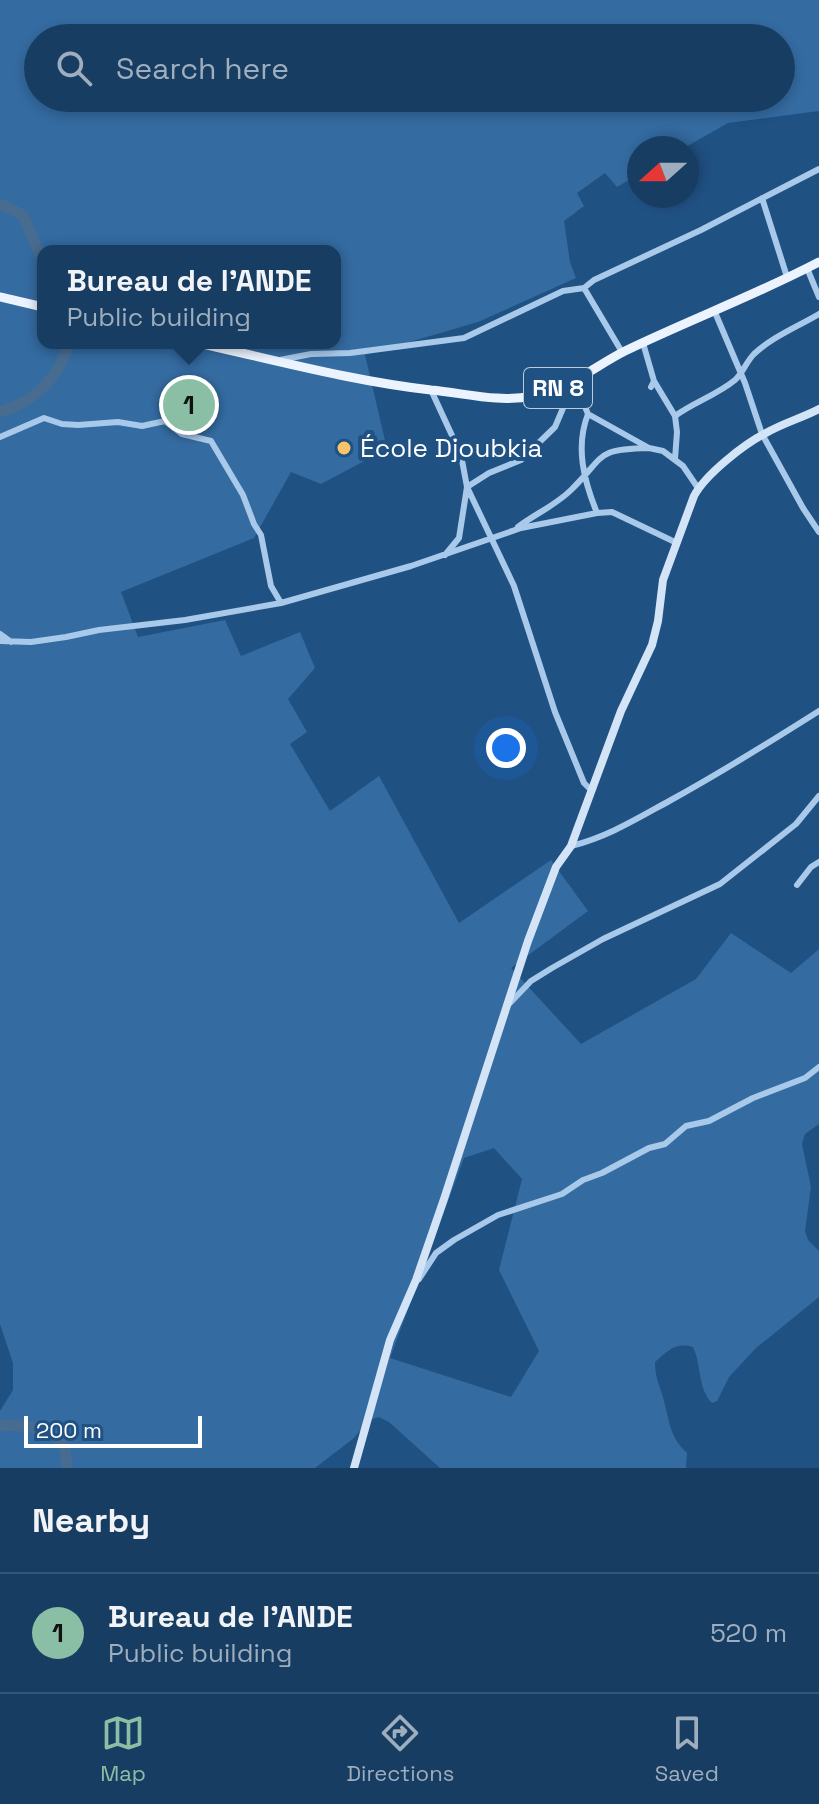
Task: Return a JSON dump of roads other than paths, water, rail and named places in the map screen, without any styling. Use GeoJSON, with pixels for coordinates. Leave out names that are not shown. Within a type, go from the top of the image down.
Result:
{"type":"FeatureCollection","features":[{"type":"Feature","properties":{"kind":"main road","name":"RN 8"},"geometry":{"type":"LineString","coordinates":[[222,349],[408,389],[482,399],[513,399],[553,391],[622,352],[819,262]]}},
{"type":"Feature","properties":{"kind":"main road"},"geometry":{"type":"LineString","coordinates":[[0,297],[37,306]]}},
{"type":"Feature","properties":{"kind":"street"},"geometry":{"type":"LineString","coordinates":[[273,362],[311,354],[350,353],[464,338],[563,291],[584,288],[819,169]]}},
{"type":"Feature","properties":{"kind":"street"},"geometry":{"type":"LineString","coordinates":[[762,198],[787,277]]}},
{"type":"Feature","properties":{"kind":"street"},"geometry":{"type":"LineString","coordinates":[[807,268],[819,297]]}},
{"type":"Feature","properties":{"kind":"street"},"geometry":{"type":"LineString","coordinates":[[584,288],[622,352]]}},
{"type":"Feature","properties":{"kind":"street"},"geometry":{"type":"LineString","coordinates":[[714,310],[762,434],[819,532]]}},
{"type":"Feature","properties":{"kind":"street"},"geometry":{"type":"LineString","coordinates":[[675,416],[741,374],[751,356],[769,341],[819,314]]}},
{"type":"Feature","properties":{"kind":"street"},"geometry":{"type":"LineString","coordinates":[[643,343],[652,384],[675,416],[675,459]]}},
{"type":"Feature","properties":{"kind":"street"},"geometry":{"type":"LineString","coordinates":[[588,372],[583,390],[583,402],[588,414],[649,448]]}},
{"type":"Feature","properties":{"kind":"street"},"geometry":{"type":"LineString","coordinates":[[445,555],[459,538],[467,487],[489,473],[521,460],[555,427],[575,380]]}},
{"type":"Feature","properties":{"kind":"street"},"geometry":{"type":"LineString","coordinates":[[431,390],[461,455],[467,487],[514,586],[555,712],[584,783],[592,791]]}},
{"type":"Feature","properties":{"kind":"street"},"geometry":{"type":"LineString","coordinates":[[354,1468],[383,1361],[416,1280],[545,894],[556,867],[571,846],[621,711],[652,645],[663,580],[685,515],[698,488],[762,434],[819,409]]}},
{"type":"Feature","properties":{"kind":"street"},"geometry":{"type":"LineString","coordinates":[[588,414],[582,452],[584,475],[597,513]]}},
{"type":"Feature","properties":{"kind":"street"},"geometry":{"type":"LineString","coordinates":[[0,437],[44,418],[78,425],[118,422],[142,426],[165,421],[182,434],[211,441],[243,495],[261,535],[271,586],[281,603]]}},
{"type":"Feature","properties":{"kind":"street"},"geometry":{"type":"LineString","coordinates":[[512,531],[562,497],[599,457],[616,449],[649,448],[663,451],[683,466],[698,488]]}},
{"type":"Feature","properties":{"kind":"street"},"geometry":{"type":"LineString","coordinates":[[0,641],[66,637],[281,603],[445,555],[512,531],[597,513],[612,512],[677,543]]}},
{"type":"Feature","properties":{"kind":"street"},"geometry":{"type":"LineString","coordinates":[[0,634],[11,642]]}},
{"type":"Feature","properties":{"kind":"street"},"geometry":{"type":"LineString","coordinates":[[571,846],[594,840],[643,816],[755,753],[819,711]]}},
{"type":"Feature","properties":{"kind":"street"},"geometry":{"type":"LineString","coordinates":[[506,1007],[531,981],[552,968],[603,939],[720,884],[796,824],[819,796]]}},
{"type":"Feature","properties":{"kind":"street"},"geometry":{"type":"LineString","coordinates":[[797,885],[819,862]]}},
{"type":"Feature","properties":{"kind":"street"},"geometry":{"type":"LineString","coordinates":[[416,1280],[436,1253],[498,1215],[562,1194],[583,1180],[649,1148],[665,1144],[686,1126],[709,1121],[753,1098],[805,1078],[819,1067]]}},
{"type":"Feature","properties":{"kind":"waterway"},"geometry":{"type":"LineString","coordinates":[[0,204],[23,215],[37,248]]}},
{"type":"Feature","properties":{"kind":"waterway"},"geometry":{"type":"LineString","coordinates":[[0,412],[23,402],[43,387],[59,367],[66,349]]}},
{"type":"Feature","properties":{"kind":"waterway"},"geometry":{"type":"LineString","coordinates":[[0,1426],[26,1427],[53,1435],[64,1448],[67,1468]]}},
{"type":"Feature","properties":{"kind":"place","name":"Bureau de l'ANDE"},"geometry":{"type":"Point","coordinates":[189,405]}},
{"type":"Feature","properties":{"kind":"place","name":"École Djoubkia"},"geometry":{"type":"Point","coordinates":[344,448]}}]}
